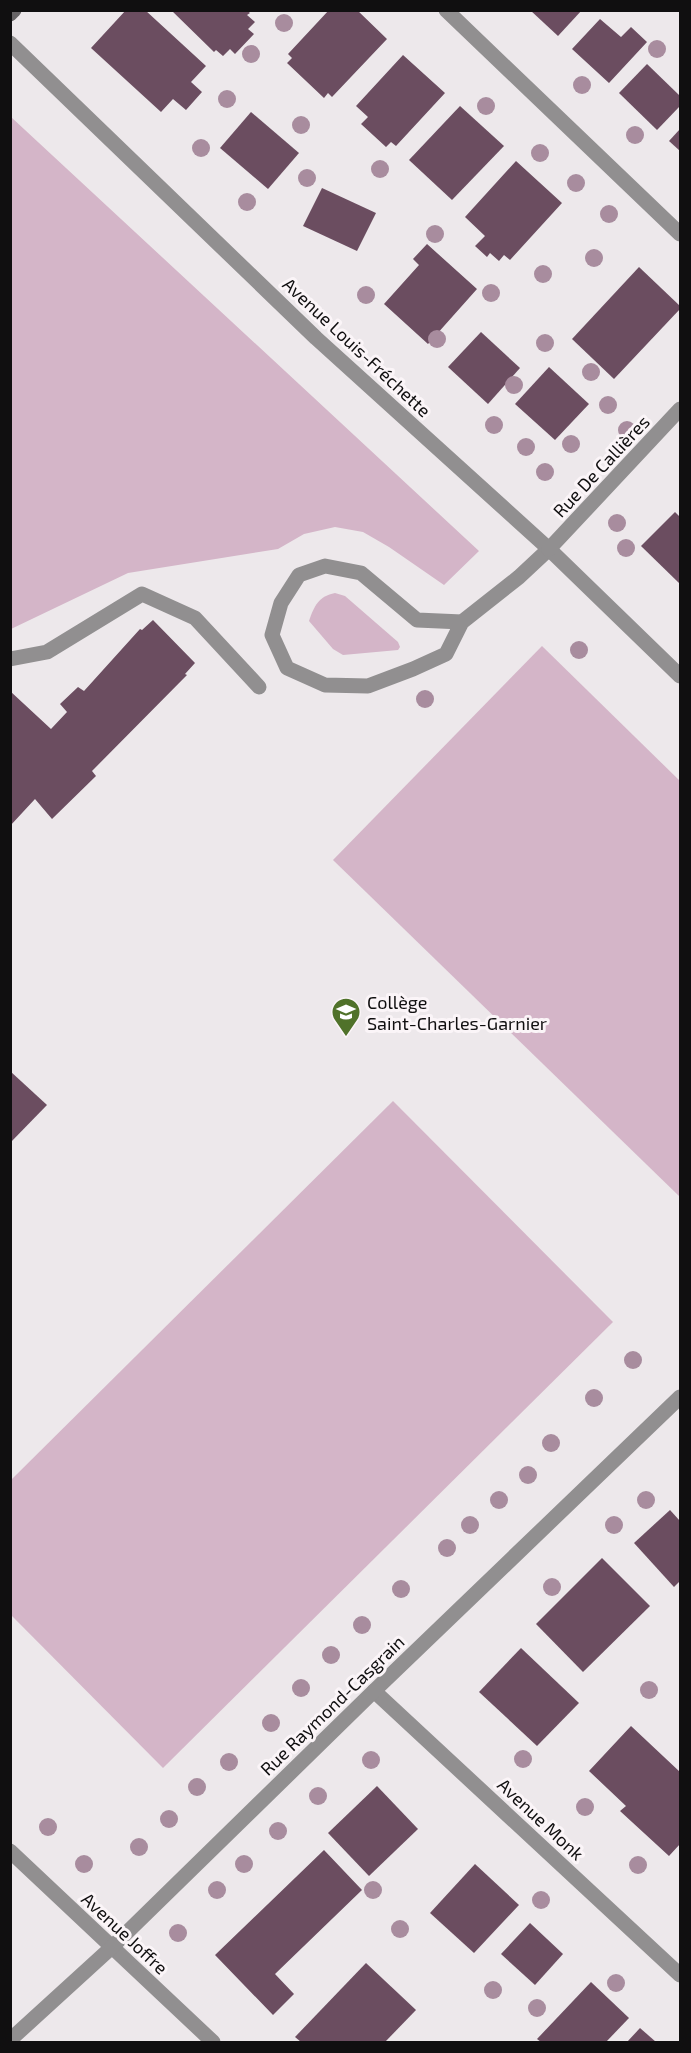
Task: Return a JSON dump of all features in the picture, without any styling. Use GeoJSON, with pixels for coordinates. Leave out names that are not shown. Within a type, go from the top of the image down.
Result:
{"type":"FeatureCollection","features":[{"type":"Feature","properties":{"kind":"main road"},"geometry":{"type":"LineString","coordinates":[[10,14],[14,10]]}},
{"type":"Feature","properties":{"kind":"street"},"geometry":{"type":"LineString","coordinates":[[446,10],[681,234]]}},
{"type":"Feature","properties":{"kind":"street","name":"Avenue Louis-Fréchette"},"geometry":{"type":"LineString","coordinates":[[10,43],[316,338],[549,549],[681,676]]}},
{"type":"Feature","properties":{"kind":"street","name":"Rue De Callières"},"geometry":{"type":"LineString","coordinates":[[462,622],[519,577],[549,549],[681,410]]}},
{"type":"Feature","properties":{"kind":"street"},"geometry":{"type":"LineString","coordinates":[[325,566],[361,573],[417,620],[462,622],[446,654],[368,686],[325,685],[287,668],[273,635],[281,603],[299,575],[325,566]]}},
{"type":"Feature","properties":{"kind":"street"},"geometry":{"type":"LineString","coordinates":[[10,659],[47,652],[142,594],[195,618],[259,687]]}},
{"type":"Feature","properties":{"kind":"street","name":"Rue Raymond-Casgrain"},"geometry":{"type":"LineString","coordinates":[[10,2040],[112,1947],[374,1691],[681,1397]]}},
{"type":"Feature","properties":{"kind":"street","name":"Avenue Monk"},"geometry":{"type":"LineString","coordinates":[[374,1691],[681,1975]]}},
{"type":"Feature","properties":{"kind":"street","name":"Avenue Joffre"},"geometry":{"type":"LineString","coordinates":[[10,1851],[213,2043]]}},
{"type":"Feature","properties":{"kind":"shaded area"},"geometry":{"type":"Polygon","coordinates":[[[11,117],[479,551],[444,585],[363,532],[335,527],[304,534],[278,549],[128,573],[11,629],[11,117]]]}},
{"type":"Feature","properties":{"kind":"shaded area"},"geometry":{"type":"Polygon","coordinates":[[[335,593],[345,596],[398,642],[400,647],[398,650],[343,655],[333,649],[309,621],[318,602],[335,593]]]}},
{"type":"Feature","properties":{"kind":"shaded area"},"geometry":{"type":"Polygon","coordinates":[[[542,646],[680,781],[680,1197],[333,860],[542,646]]]}},
{"type":"Feature","properties":{"kind":"shaded area"},"geometry":{"type":"Polygon","coordinates":[[[393,1101],[613,1322],[163,1768],[11,1615],[11,1480],[393,1101]]]}},
{"type":"Feature","properties":{"kind":"building"},"geometry":{"type":"Polygon","coordinates":[[[126,10],[145,10],[206,66],[191,82],[202,92],[186,110],[173,99],[161,112],[91,48],[126,10]]]}},
{"type":"Feature","properties":{"kind":"building"},"geometry":{"type":"Polygon","coordinates":[[[171,10],[247,10],[250,13],[247,15],[255,22],[248,29],[254,34],[235,54],[230,49],[223,56],[216,50],[214,52],[171,10]]]}},
{"type":"Feature","properties":{"kind":"building"},"geometry":{"type":"Polygon","coordinates":[[[329,10],[357,10],[387,39],[332,97],[328,93],[324,98],[287,63],[292,58],[288,54],[329,10]]]}},
{"type":"Feature","properties":{"kind":"building"},"geometry":{"type":"Polygon","coordinates":[[[530,10],[582,10],[558,36],[530,10]]]}},
{"type":"Feature","properties":{"kind":"building"},"geometry":{"type":"Polygon","coordinates":[[[600,19],[621,37],[631,27],[647,42],[609,83],[572,49],[600,19]]]}},
{"type":"Feature","properties":{"kind":"building"},"geometry":{"type":"Polygon","coordinates":[[[403,55],[445,93],[396,146],[391,142],[386,147],[361,124],[368,117],[356,106],[403,55]]]}},
{"type":"Feature","properties":{"kind":"building"},"geometry":{"type":"Polygon","coordinates":[[[647,64],[680,96],[680,106],[657,130],[619,93],[647,64]]]}},
{"type":"Feature","properties":{"kind":"building"},"geometry":{"type":"Polygon","coordinates":[[[460,106],[504,146],[452,200],[409,160],[460,106]]]}},
{"type":"Feature","properties":{"kind":"building"},"geometry":{"type":"Polygon","coordinates":[[[251,112],[299,153],[268,189],[220,148],[251,112]]]}},
{"type":"Feature","properties":{"kind":"building"},"geometry":{"type":"Polygon","coordinates":[[[680,129],[680,151],[669,141],[680,129]]]}},
{"type":"Feature","properties":{"kind":"building"},"geometry":{"type":"Polygon","coordinates":[[[516,161],[562,203],[510,260],[504,255],[499,261],[490,253],[487,257],[475,246],[485,236],[465,217],[516,161]]]}},
{"type":"Feature","properties":{"kind":"building"},"geometry":{"type":"Polygon","coordinates":[[[322,188],[376,213],[357,251],[303,226],[322,188]]]}},
{"type":"Feature","properties":{"kind":"building"},"geometry":{"type":"Polygon","coordinates":[[[427,244],[477,289],[428,344],[384,304],[419,265],[413,259],[427,244]]]}},
{"type":"Feature","properties":{"kind":"building"},"geometry":{"type":"Polygon","coordinates":[[[639,267],[680,306],[680,309],[614,379],[572,339],[639,267]]]}},
{"type":"Feature","properties":{"kind":"building"},"geometry":{"type":"Polygon","coordinates":[[[481,332],[520,368],[488,404],[448,367],[481,332]]]}},
{"type":"Feature","properties":{"kind":"building"},"geometry":{"type":"Polygon","coordinates":[[[549,367],[589,404],[555,440],[515,404],[549,367]]]}},
{"type":"Feature","properties":{"kind":"building"},"geometry":{"type":"Polygon","coordinates":[[[675,512],[680,517],[680,584],[641,546],[675,512]]]}},
{"type":"Feature","properties":{"kind":"building"},"geometry":{"type":"Polygon","coordinates":[[[153,620],[195,663],[185,674],[187,675],[92,771],[96,776],[52,819],[35,799],[10,826],[10,691],[51,729],[67,712],[60,704],[78,687],[84,691],[140,629],[142,630],[153,620]]]}},
{"type":"Feature","properties":{"kind":"building"},"geometry":{"type":"Polygon","coordinates":[[[10,1071],[47,1105],[10,1143],[10,1071]]]}},
{"type":"Feature","properties":{"kind":"building"},"geometry":{"type":"Polygon","coordinates":[[[670,1510],[680,1521],[680,1581],[674,1587],[634,1543],[670,1510]]]}},
{"type":"Feature","properties":{"kind":"building"},"geometry":{"type":"Polygon","coordinates":[[[602,1558],[650,1606],[583,1672],[536,1624],[602,1558]]]}},
{"type":"Feature","properties":{"kind":"building"},"geometry":{"type":"Polygon","coordinates":[[[521,1648],[579,1703],[537,1746],[479,1692],[521,1648]]]}},
{"type":"Feature","properties":{"kind":"building"},"geometry":{"type":"Polygon","coordinates":[[[631,1726],[680,1772],[680,1844],[669,1856],[620,1811],[626,1806],[589,1771],[631,1726]]]}},
{"type":"Feature","properties":{"kind":"building"},"geometry":{"type":"Polygon","coordinates":[[[377,1786],[418,1829],[369,1876],[328,1833],[377,1786]]]}},
{"type":"Feature","properties":{"kind":"building"},"geometry":{"type":"Polygon","coordinates":[[[324,1850],[362,1890],[275,1974],[294,1994],[273,2015],[215,1955],[324,1850]]]}},
{"type":"Feature","properties":{"kind":"building"},"geometry":{"type":"Polygon","coordinates":[[[475,1864],[519,1905],[474,1953],[430,1913],[475,1864]]]}},
{"type":"Feature","properties":{"kind":"building"},"geometry":{"type":"Polygon","coordinates":[[[530,1923],[563,1954],[535,1985],[501,1954],[530,1923]]]}},
{"type":"Feature","properties":{"kind":"building"},"geometry":{"type":"Polygon","coordinates":[[[366,1963],[416,2010],[385,2042],[301,2042],[295,2037],[366,1963]]]}},
{"type":"Feature","properties":{"kind":"building"},"geometry":{"type":"Polygon","coordinates":[[[591,1982],[629,2018],[606,2042],[541,2042],[537,2039],[591,1982]]]}},
{"type":"Feature","properties":{"kind":"building"},"geometry":{"type":"Polygon","coordinates":[[[640,2028],[656,2042],[627,2042],[640,2028]]]}},
{"type":"Feature","properties":{"kind":"place","name":"Collège Saint-Charles-Garnier"},"geometry":{"type":"Point","coordinates":[346,1038]}}]}
